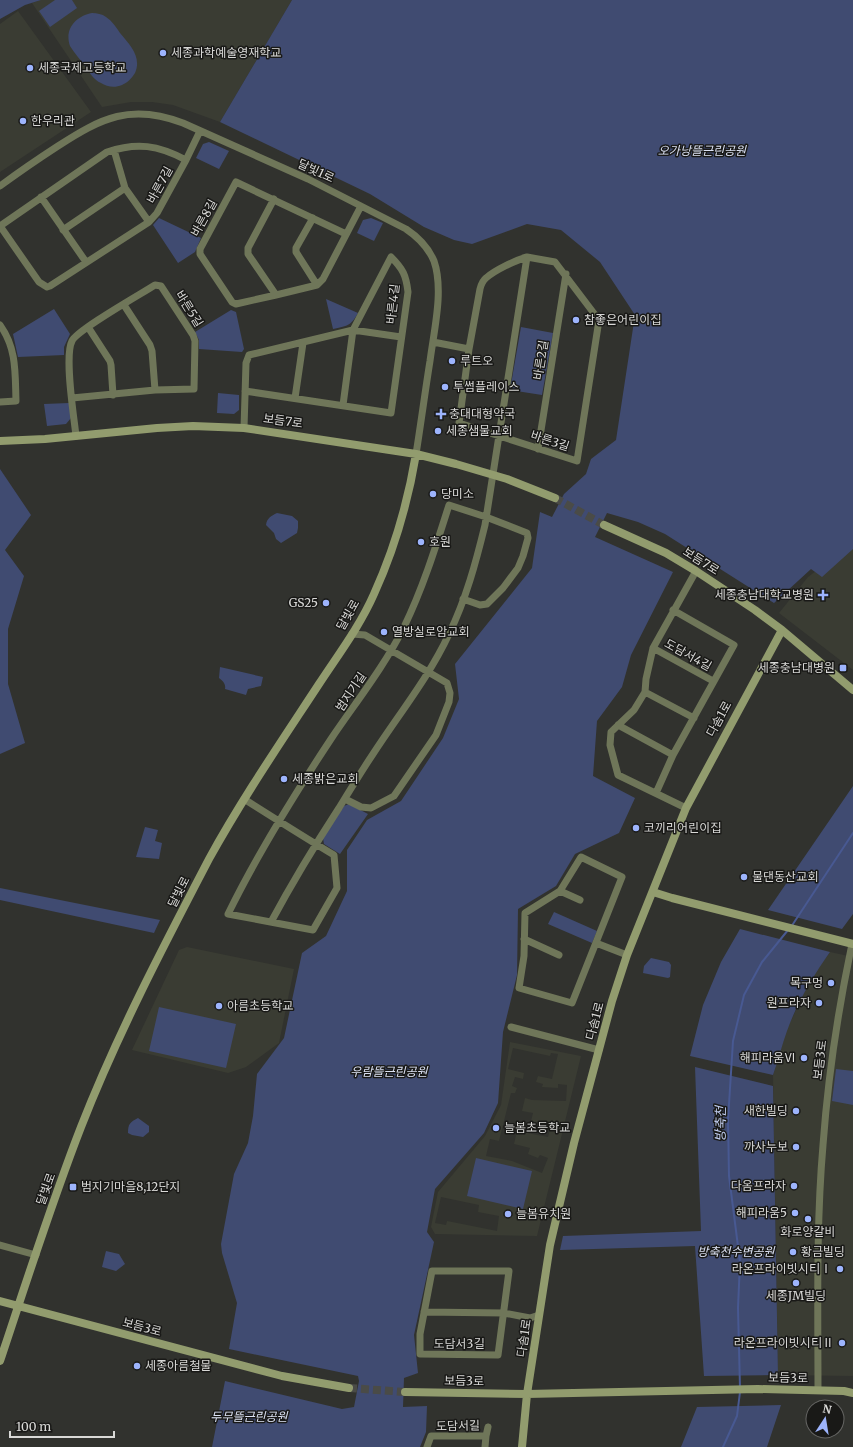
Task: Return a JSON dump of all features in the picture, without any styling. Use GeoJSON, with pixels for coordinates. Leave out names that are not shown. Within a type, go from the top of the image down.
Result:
{"type":"FeatureCollection","features":[{"type":"Feature","properties":{"kind":"street","name":"달빛1로"},"geometry":{"type":"LineString","coordinates":[[0,186],[81,131],[104,120],[126,115],[150,114],[172,119],[308,179],[406,229],[418,237],[431,255],[437,272],[439,292],[416,454]]}},
{"type":"Feature","properties":{"kind":"street"},"geometry":{"type":"LineString","coordinates":[[186,160],[200,131]]}},
{"type":"Feature","properties":{"kind":"street","name":"바른7길"},"geometry":{"type":"LineString","coordinates":[[134,146],[150,146],[162,149],[186,160],[157,213],[149,222],[47,287],[39,282],[0,226],[97,158],[114,150],[134,146]]}},
{"type":"Feature","properties":{"kind":"street","name":"바른7길"},"geometry":{"type":"LineString","coordinates":[[114,150],[125,188],[149,222]]}},
{"type":"Feature","properties":{"kind":"street","name":"바른8길"},"geometry":{"type":"LineString","coordinates":[[317,285],[236,304],[232,302],[200,254],[200,251],[236,182],[346,234]]}},
{"type":"Feature","properties":{"kind":"street"},"geometry":{"type":"LineString","coordinates":[[63,230],[125,188]]}},
{"type":"Feature","properties":{"kind":"street"},"geometry":{"type":"LineString","coordinates":[[41,197],[86,262]]}},
{"type":"Feature","properties":{"kind":"street"},"geometry":{"type":"LineString","coordinates":[[274,199],[248,248],[248,254],[276,295]]}},
{"type":"Feature","properties":{"kind":"street"},"geometry":{"type":"LineString","coordinates":[[312,218],[296,248],[296,252],[317,285],[323,279],[361,206]]}},
{"type":"Feature","properties":{"kind":"street","name":"바른4길"},"geometry":{"type":"LineString","coordinates":[[245,391],[391,413],[400,337],[408,292],[407,280],[402,269],[391,257],[353,330]]}},
{"type":"Feature","properties":{"kind":"street"},"geometry":{"type":"LineString","coordinates":[[244,799],[280,821],[316,844],[334,855],[337,888],[313,930],[271,922],[293,881],[316,844],[345,799],[373,754],[428,673],[449,634],[464,599],[477,561],[486,517],[527,257],[555,262],[566,274]]}},
{"type":"Feature","properties":{"kind":"street","name":"바른3길"},"geometry":{"type":"LineString","coordinates":[[527,257],[520,259],[487,277],[482,282],[469,348],[459,423],[576,461],[600,320],[566,274]]}},
{"type":"Feature","properties":{"kind":"street","name":"바른2길"},"geometry":{"type":"LineString","coordinates":[[538,449],[566,274]]}},
{"type":"Feature","properties":{"kind":"street","name":"바른5길"},"geometry":{"type":"LineString","coordinates":[[72,398],[194,388],[195,341],[193,335],[161,286],[155,285],[75,336],[69,349],[68,357],[72,398],[76,436]]}},
{"type":"Feature","properties":{"kind":"street"},"geometry":{"type":"LineString","coordinates":[[124,305],[152,350],[155,390]]}},
{"type":"Feature","properties":{"kind":"street"},"geometry":{"type":"LineString","coordinates":[[0,325],[10,341],[13,351],[16,401],[0,402]]}},
{"type":"Feature","properties":{"kind":"street"},"geometry":{"type":"LineString","coordinates":[[88,327],[111,365],[113,395]]}},
{"type":"Feature","properties":{"kind":"street"},"geometry":{"type":"LineString","coordinates":[[343,405],[353,330]]}},
{"type":"Feature","properties":{"kind":"street"},"geometry":{"type":"LineString","coordinates":[[244,428],[246,363],[249,355],[353,330],[400,337]]}},
{"type":"Feature","properties":{"kind":"street"},"geometry":{"type":"LineString","coordinates":[[433,342],[469,348]]}},
{"type":"Feature","properties":{"kind":"street"},"geometry":{"type":"LineString","coordinates":[[295,398],[303,343]]}},
{"type":"Feature","properties":{"kind":"street","name":"보듬7로"},"geometry":{"type":"LineString","coordinates":[[0,441],[178,427],[244,428],[416,454],[493,474],[555,498]]}},
{"type":"Feature","properties":{"kind":"street","name":"달빛로"},"geometry":{"type":"LineString","coordinates":[[0,1361],[81,1127],[132,1009],[211,857],[244,799],[352,634],[373,596],[401,520],[412,483],[416,454]]}},
{"type":"Feature","properties":{"kind":"street","name":"범지기길"},"geometry":{"type":"LineString","coordinates":[[271,922],[228,914],[246,878],[280,821],[332,738],[391,650],[423,583],[449,504],[527,533],[528,538],[523,556],[515,574],[487,604],[480,605],[464,599]]}},
{"type":"Feature","properties":{"kind":"street","name":"보듬7로"},"geometry":{"type":"LineString","coordinates":[[604,525],[666,554],[696,571],[755,610],[782,630],[853,690]]}},
{"type":"Feature","properties":{"kind":"street","name":"도담서4길"},"geometry":{"type":"LineString","coordinates":[[686,808],[618,775],[610,745],[611,732],[634,710],[646,692],[646,679],[653,648],[696,571]]}},
{"type":"Feature","properties":{"kind":"street","name":"도담서4길"},"geometry":{"type":"LineString","coordinates":[[656,793],[673,756],[734,645],[674,610]]}},
{"type":"Feature","properties":{"kind":"street","name":"다솜1로"},"geometry":{"type":"LineString","coordinates":[[522,1447],[527,1394],[551,1240],[574,1143],[612,1001],[627,955],[686,808],[782,630]]}},
{"type":"Feature","properties":{"kind":"street"},"geometry":{"type":"LineString","coordinates":[[345,799],[361,808],[371,808],[394,796],[436,735],[449,702],[450,693],[447,683],[365,636],[352,634]]}},
{"type":"Feature","properties":{"kind":"street","name":"도담서4길"},"geometry":{"type":"LineString","coordinates":[[653,648],[713,681]]}},
{"type":"Feature","properties":{"kind":"street"},"geometry":{"type":"LineString","coordinates":[[646,692],[694,718]]}},
{"type":"Feature","properties":{"kind":"street"},"geometry":{"type":"LineString","coordinates":[[618,725],[673,756]]}},
{"type":"Feature","properties":{"kind":"street"},"geometry":{"type":"LineString","coordinates":[[582,857],[622,877],[572,1003],[519,988],[524,956],[525,913],[560,891],[582,857]]}},
{"type":"Feature","properties":{"kind":"street"},"geometry":{"type":"LineString","coordinates":[[560,891],[580,900]]}},
{"type":"Feature","properties":{"kind":"street"},"geometry":{"type":"LineString","coordinates":[[653,892],[853,944]]}},
{"type":"Feature","properties":{"kind":"street"},"geometry":{"type":"LineString","coordinates":[[524,939],[559,954]]}},
{"type":"Feature","properties":{"kind":"street"},"geometry":{"type":"LineString","coordinates":[[596,943],[627,955]]}},
{"type":"Feature","properties":{"kind":"street","name":"보듬3로"},"geometry":{"type":"LineString","coordinates":[[405,1392],[527,1394],[758,1389],[818,1390],[818,1231],[823,1145],[832,1051],[853,944]]}},
{"type":"Feature","properties":{"kind":"street"},"geometry":{"type":"LineString","coordinates":[[511,1027],[599,1050]]}},
{"type":"Feature","properties":{"kind":"street"},"geometry":{"type":"LineString","coordinates":[[0,1245],[36,1255]]}},
{"type":"Feature","properties":{"kind":"street","name":"도담서3길"},"geometry":{"type":"LineString","coordinates":[[432,1271],[509,1271],[504,1313],[498,1355],[420,1354],[420,1334],[432,1271]]}},
{"type":"Feature","properties":{"kind":"street","name":"보듬3로"},"geometry":{"type":"LineString","coordinates":[[0,1301],[282,1376],[350,1388]]}},
{"type":"Feature","properties":{"kind":"street"},"geometry":{"type":"LineString","coordinates":[[424,1312],[504,1313],[530,1318],[539,1315]]}},
{"type":"Feature","properties":{"kind":"street"},"geometry":{"type":"LineString","coordinates":[[818,1390],[853,1390]]}},
{"type":"Feature","properties":{"kind":"street"},"geometry":{"type":"LineString","coordinates":[[844,1391],[853,1393]]}},
{"type":"Feature","properties":{"kind":"street"},"geometry":{"type":"LineString","coordinates":[[486,1436],[488,1426]]}},
{"type":"Feature","properties":{"kind":"street","name":"도담서길"},"geometry":{"type":"LineString","coordinates":[[426,1447],[431,1436],[486,1436],[485,1447]]}},
{"type":"Feature","properties":{"kind":"shaded area","name":"세종과학예술영재학교"},"geometry":{"type":"Polygon","coordinates":[[[41,0],[292,0],[220,122],[173,105],[152,102],[131,102],[102,107],[32,3],[41,0]]]}},
{"type":"Feature","properties":{"kind":"shaded area","name":"세종국제고등학교"},"geometry":{"type":"Polygon","coordinates":[[[18,11],[91,112],[0,172],[0,24],[18,11]]]}},
{"type":"Feature","properties":{"kind":"shaded area","name":"세종충남대학교병원"},"geometry":{"type":"Polygon","coordinates":[[[853,543],[853,670],[779,613],[808,577],[853,543]]]}},
{"type":"Feature","properties":{"kind":"shaded area","name":"아름초등학교"},"geometry":{"type":"Polygon","coordinates":[[[187,947],[294,969],[279,1043],[246,1067],[228,1073],[132,1050],[179,950],[187,947]]]}},
{"type":"Feature","properties":{"kind":"shaded area"},"geometry":{"type":"Polygon","coordinates":[[[830,952],[853,957],[853,1376],[778,1375],[773,1075],[787,1029],[804,993],[817,970],[830,952]]]}},
{"type":"Feature","properties":{"kind":"shaded area","name":"늘봄초등학교"},"geometry":{"type":"Polygon","coordinates":[[[510,1042],[581,1056],[537,1236],[435,1234],[431,1227],[438,1192],[485,1136],[501,1105],[510,1042]],[[513,1048],[508,1069],[524,1073],[523,1079],[515,1077],[512,1086],[517,1088],[515,1093],[511,1093],[499,1141],[490,1139],[486,1156],[512,1161],[542,1173],[548,1158],[540,1155],[538,1158],[528,1154],[530,1148],[514,1144],[517,1131],[548,1137],[551,1125],[531,1121],[533,1113],[522,1111],[525,1098],[532,1100],[566,1101],[567,1085],[558,1084],[558,1088],[542,1087],[543,1084],[536,1082],[538,1076],[552,1079],[558,1054],[551,1053],[550,1056],[513,1048]],[[441,1197],[435,1223],[446,1225],[447,1221],[497,1231],[499,1216],[478,1212],[479,1205],[441,1197]]]}},
{"type":"Feature","properties":{"kind":"green space"},"geometry":{"type":"Polygon","coordinates":[[[0,0],[41,0],[25,5],[0,19],[0,0]]]}},
{"type":"Feature","properties":{"kind":"green space"},"geometry":{"type":"Polygon","coordinates":[[[55,0],[72,0],[77,8],[50,27],[39,11],[55,0]]]}},
{"type":"Feature","properties":{"kind":"green space"},"geometry":{"type":"Polygon","coordinates":[[[292,0],[853,0],[853,549],[822,577],[811,569],[774,603],[665,534],[638,522],[607,513],[595,537],[673,572],[631,655],[622,687],[597,721],[593,776],[635,798],[619,833],[575,854],[556,886],[518,909],[517,975],[503,1032],[498,1103],[484,1133],[435,1189],[427,1232],[434,1242],[414,1335],[418,1373],[404,1378],[403,1407],[427,1406],[426,1432],[420,1447],[212,1447],[225,1381],[342,1409],[354,1407],[359,1381],[358,1376],[229,1349],[237,1303],[222,1253],[221,1244],[234,1174],[248,1143],[253,1116],[257,1074],[284,1038],[302,953],[326,936],[347,891],[347,850],[367,820],[401,801],[443,738],[459,699],[455,664],[532,568],[540,512],[552,517],[564,494],[586,474],[591,459],[616,440],[635,315],[600,262],[561,230],[527,224],[472,244],[454,240],[424,227],[370,194],[220,122],[292,0]]]}},
{"type":"Feature","properties":{"kind":"green space"},"geometry":{"type":"Polygon","coordinates":[[[92,13],[101,14],[110,20],[131,47],[136,56],[137,67],[135,73],[126,83],[117,87],[108,86],[96,80],[70,46],[69,34],[73,24],[81,17],[92,13]]]}},
{"type":"Feature","properties":{"kind":"green space"},"geometry":{"type":"Polygon","coordinates":[[[209,142],[229,151],[219,169],[196,158],[203,144],[209,142]]]}},
{"type":"Feature","properties":{"kind":"green space"},"geometry":{"type":"Polygon","coordinates":[[[159,218],[201,238],[195,252],[178,263],[153,225],[159,218]]]}},
{"type":"Feature","properties":{"kind":"green space"},"geometry":{"type":"Polygon","coordinates":[[[371,218],[383,223],[374,241],[357,233],[363,220],[371,218]]]}},
{"type":"Feature","properties":{"kind":"green space"},"geometry":{"type":"Polygon","coordinates":[[[326,299],[358,313],[353,321],[348,325],[333,329],[326,299]]]}},
{"type":"Feature","properties":{"kind":"green space"},"geometry":{"type":"Polygon","coordinates":[[[54,309],[70,334],[64,347],[64,355],[18,357],[13,334],[54,309]]]}},
{"type":"Feature","properties":{"kind":"green space"},"geometry":{"type":"Polygon","coordinates":[[[231,310],[236,312],[244,349],[242,352],[199,349],[199,340],[195,332],[231,310]]]}},
{"type":"Feature","properties":{"kind":"green space"},"geometry":{"type":"Polygon","coordinates":[[[521,327],[553,333],[542,395],[510,390],[521,327]]]}},
{"type":"Feature","properties":{"kind":"green space"},"geometry":{"type":"Polygon","coordinates":[[[218,393],[239,395],[239,410],[234,414],[217,413],[218,393]]]}},
{"type":"Feature","properties":{"kind":"green space"},"geometry":{"type":"Polygon","coordinates":[[[69,403],[71,418],[66,424],[47,426],[44,404],[69,403]]]}},
{"type":"Feature","properties":{"kind":"green space"},"geometry":{"type":"Polygon","coordinates":[[[0,469],[31,515],[5,550],[24,576],[8,629],[8,684],[25,743],[0,754],[0,469]]]}},
{"type":"Feature","properties":{"kind":"green space"},"geometry":{"type":"Polygon","coordinates":[[[277,513],[292,516],[298,521],[297,533],[281,543],[276,539],[274,533],[266,525],[267,521],[277,513]]]}},
{"type":"Feature","properties":{"kind":"green space"},"geometry":{"type":"Polygon","coordinates":[[[220,667],[263,677],[261,686],[248,689],[246,695],[225,689],[224,683],[219,678],[220,667]]]}},
{"type":"Feature","properties":{"kind":"green space"},"geometry":{"type":"Polygon","coordinates":[[[853,786],[853,914],[842,929],[768,910],[853,786]]]}},
{"type":"Feature","properties":{"kind":"green space"},"geometry":{"type":"Polygon","coordinates":[[[349,804],[368,814],[340,854],[324,844],[323,838],[344,806],[349,804]]]}},
{"type":"Feature","properties":{"kind":"green space"},"geometry":{"type":"Polygon","coordinates":[[[145,827],[158,830],[155,841],[162,843],[159,859],[136,857],[145,827]]]}},
{"type":"Feature","properties":{"kind":"green space"},"geometry":{"type":"Polygon","coordinates":[[[0,888],[160,920],[154,933],[0,900],[0,888]]]}},
{"type":"Feature","properties":{"kind":"green space"},"geometry":{"type":"Polygon","coordinates":[[[554,912],[597,931],[592,943],[548,924],[554,912]]]}},
{"type":"Feature","properties":{"kind":"green space"},"geometry":{"type":"Polygon","coordinates":[[[740,929],[830,952],[812,980],[796,1010],[787,1031],[773,1075],[690,1056],[703,1005],[721,962],[740,929]]]}},
{"type":"Feature","properties":{"kind":"green space"},"geometry":{"type":"Polygon","coordinates":[[[651,958],[669,962],[671,965],[670,977],[668,978],[643,973],[644,966],[651,958]]]}},
{"type":"Feature","properties":{"kind":"green space"},"geometry":{"type":"Polygon","coordinates":[[[159,1007],[236,1024],[226,1068],[149,1051],[159,1007]]]}},
{"type":"Feature","properties":{"kind":"green space","name":"방축천수변공원"},"geometry":{"type":"Polygon","coordinates":[[[695,1067],[773,1086],[778,1375],[704,1376],[695,1246],[560,1250],[563,1236],[701,1231],[695,1067]]]}},
{"type":"Feature","properties":{"kind":"green space"},"geometry":{"type":"Polygon","coordinates":[[[836,1069],[853,1071],[853,1105],[832,1101],[836,1069]]]}},
{"type":"Feature","properties":{"kind":"green space"},"geometry":{"type":"Polygon","coordinates":[[[138,1118],[149,1126],[149,1132],[143,1137],[128,1133],[128,1127],[130,1124],[138,1118]]]}},
{"type":"Feature","properties":{"kind":"green space"},"geometry":{"type":"Polygon","coordinates":[[[476,1158],[532,1171],[523,1209],[467,1196],[476,1158]]]}},
{"type":"Feature","properties":{"kind":"green space"},"geometry":{"type":"Polygon","coordinates":[[[106,1251],[119,1254],[125,1264],[116,1271],[102,1267],[106,1251]]]}},
{"type":"Feature","properties":{"kind":"green space"},"geometry":{"type":"Polygon","coordinates":[[[781,1405],[767,1447],[681,1447],[697,1407],[781,1405]]]}},
{"type":"Feature","properties":{"kind":"waterway","name":"방축천"},"geometry":{"type":"LineString","coordinates":[[791,927],[853,833]]}},
{"type":"Feature","properties":{"kind":"waterway","name":"방축천"},"geometry":{"type":"LineString","coordinates":[[740,1388],[738,1308],[740,1262],[729,1176],[728,1120],[733,1041],[744,995],[762,962],[788,930]]}},
{"type":"Feature","properties":{"kind":"waterway","name":"방축천"},"geometry":{"type":"LineString","coordinates":[[723,1447],[737,1416],[740,1392]]}},
{"type":"Feature","properties":{"kind":"tunnel"},"geometry":{"type":"LineString","coordinates":[[555,498],[604,525]]}},
{"type":"Feature","properties":{"kind":"tunnel"},"geometry":{"type":"LineString","coordinates":[[349,1388],[405,1392]]}},
{"type":"Feature","properties":{"kind":"place","name":"세종과학예술영재학교"},"geometry":{"type":"Point","coordinates":[163,53]}},
{"type":"Feature","properties":{"kind":"place","name":"세종국제고등학교"},"geometry":{"type":"Point","coordinates":[30,68]}},
{"type":"Feature","properties":{"kind":"place","name":"한우리관"},"geometry":{"type":"Point","coordinates":[23,121]}},
{"type":"Feature","properties":{"kind":"place","name":"참좋은어린이집"},"geometry":{"type":"Point","coordinates":[576,320]}},
{"type":"Feature","properties":{"kind":"place","name":"루트오"},"geometry":{"type":"Point","coordinates":[452,361]}},
{"type":"Feature","properties":{"kind":"place","name":"투썸플레이스"},"geometry":{"type":"Point","coordinates":[445,387]}},
{"type":"Feature","properties":{"kind":"place","name":"충대대형약국"},"geometry":{"type":"Point","coordinates":[441,414]}},
{"type":"Feature","properties":{"kind":"place","name":"세종샘물교회"},"geometry":{"type":"Point","coordinates":[438,431]}},
{"type":"Feature","properties":{"kind":"place","name":"당미소"},"geometry":{"type":"Point","coordinates":[433,494]}},
{"type":"Feature","properties":{"kind":"place","name":"호원"},"geometry":{"type":"Point","coordinates":[421,542]}},
{"type":"Feature","properties":{"kind":"place","name":"세종충남대학교병원"},"geometry":{"type":"Point","coordinates":[823,595]}},
{"type":"Feature","properties":{"kind":"place","name":"GS25"},"geometry":{"type":"Point","coordinates":[326,603]}},
{"type":"Feature","properties":{"kind":"place","name":"열방실로암교회"},"geometry":{"type":"Point","coordinates":[384,632]}},
{"type":"Feature","properties":{"kind":"place","name":"세종충남대병원"},"geometry":{"type":"Point","coordinates":[843,668]}},
{"type":"Feature","properties":{"kind":"place","name":"세종밝은교회"},"geometry":{"type":"Point","coordinates":[284,779]}},
{"type":"Feature","properties":{"kind":"place","name":"코끼리어린이집"},"geometry":{"type":"Point","coordinates":[636,828]}},
{"type":"Feature","properties":{"kind":"place","name":"물댄동산교회"},"geometry":{"type":"Point","coordinates":[744,877]}},
{"type":"Feature","properties":{"kind":"place","name":"목구멍"},"geometry":{"type":"Point","coordinates":[831,983]}},
{"type":"Feature","properties":{"kind":"place","name":"원프라자"},"geometry":{"type":"Point","coordinates":[819,1003]}},
{"type":"Feature","properties":{"kind":"place","name":"아름초등학교"},"geometry":{"type":"Point","coordinates":[219,1006]}},
{"type":"Feature","properties":{"kind":"place","name":"해피라움Ⅵ"},"geometry":{"type":"Point","coordinates":[804,1058]}},
{"type":"Feature","properties":{"kind":"place","name":"새한빌딩"},"geometry":{"type":"Point","coordinates":[796,1111]}},
{"type":"Feature","properties":{"kind":"place","name":"늘봄초등학교"},"geometry":{"type":"Point","coordinates":[496,1128]}},
{"type":"Feature","properties":{"kind":"place","name":"까사누보"},"geometry":{"type":"Point","coordinates":[796,1147]}},
{"type":"Feature","properties":{"kind":"place","name":"다옴프라자"},"geometry":{"type":"Point","coordinates":[794,1186]}},
{"type":"Feature","properties":{"kind":"place","name":"범지기마을8,12단지"},"geometry":{"type":"Point","coordinates":[73,1187]}},
{"type":"Feature","properties":{"kind":"place","name":"해피라움5"},"geometry":{"type":"Point","coordinates":[795,1213]}},
{"type":"Feature","properties":{"kind":"place","name":"늘봄유치원"},"geometry":{"type":"Point","coordinates":[508,1214]}},
{"type":"Feature","properties":{"kind":"place","name":"화로양갈비"},"geometry":{"type":"Point","coordinates":[808,1219]}},
{"type":"Feature","properties":{"kind":"place","name":"황금빌딩"},"geometry":{"type":"Point","coordinates":[793,1252]}},
{"type":"Feature","properties":{"kind":"place","name":"라온프라이빗시티Ⅰ"},"geometry":{"type":"Point","coordinates":[840,1269]}},
{"type":"Feature","properties":{"kind":"place","name":"세종JM빌딩"},"geometry":{"type":"Point","coordinates":[796,1283]}},
{"type":"Feature","properties":{"kind":"place","name":"라온프라이빗시티Ⅱ"},"geometry":{"type":"Point","coordinates":[842,1343]}},
{"type":"Feature","properties":{"kind":"place","name":"세종아름철물"},"geometry":{"type":"Point","coordinates":[137,1366]}},
{"type":"Feature","properties":{"kind":"park label","name":"오가낭뜰근린공원"},"geometry":{"type":"Point","coordinates":[702,151]}},
{"type":"Feature","properties":{"kind":"park label","name":"우람뜰근린공원"},"geometry":{"type":"Point","coordinates":[389,1072]}},
{"type":"Feature","properties":{"kind":"park label","name":"두무뜰근린공원"},"geometry":{"type":"Point","coordinates":[249,1417]}}]}
